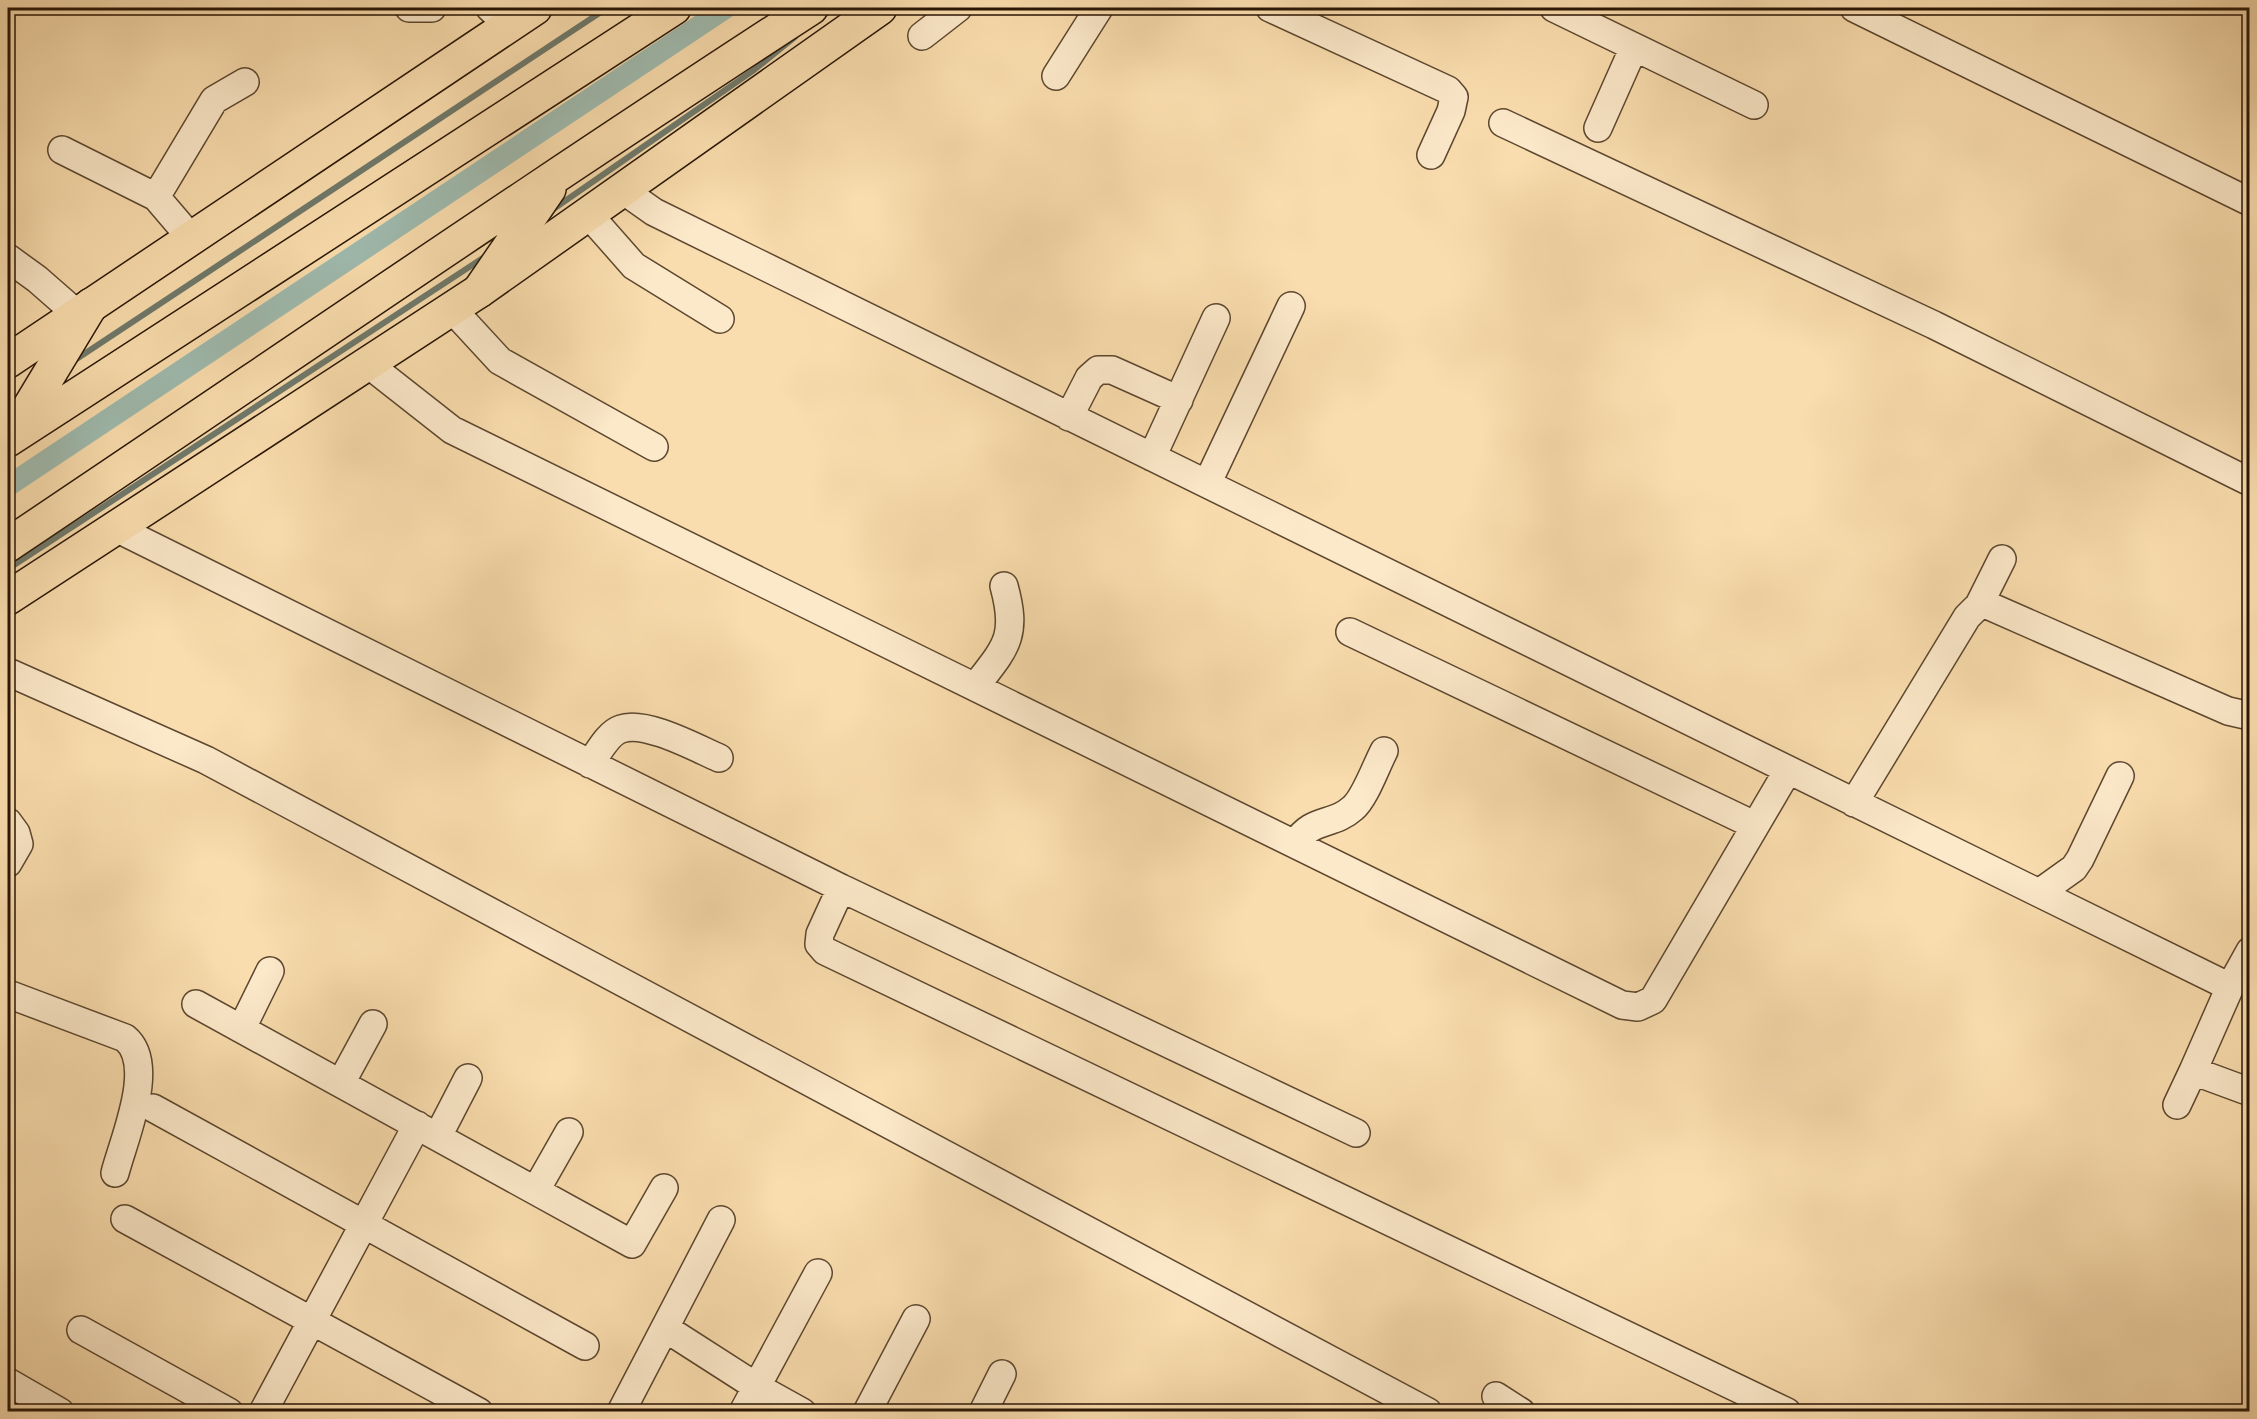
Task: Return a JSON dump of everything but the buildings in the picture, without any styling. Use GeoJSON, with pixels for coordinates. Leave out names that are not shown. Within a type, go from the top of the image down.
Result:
{"type":"FeatureCollection","features":[{"type":"Feature","properties":{"kind":"main road"},"geometry":{"type":"LineString","coordinates":[[8,361],[191,238],[499,16],[535,8]]}},
{"type":"Feature","properties":{"kind":"main road"},"geometry":{"type":"LineString","coordinates":[[9,439],[674,8]]}},
{"type":"Feature","properties":{"kind":"main road"},"geometry":{"type":"LineString","coordinates":[[8,545],[558,176],[596,148],[811,8]]}},
{"type":"Feature","properties":{"kind":"main road"},"geometry":{"type":"LineString","coordinates":[[8,598],[479,291],[880,8]]}},
{"type":"Feature","properties":{"kind":"main road"},"geometry":{"type":"LineString","coordinates":[[479,291],[558,176]]}},
{"type":"Feature","properties":{"kind":"main road"},"geometry":{"type":"LineString","coordinates":[[9,439],[84,309]]}},
{"type":"Feature","properties":{"kind":"street"},"geometry":{"type":"LineString","coordinates":[[409,8],[432,8]]}},
{"type":"Feature","properties":{"kind":"street"},"geometry":{"type":"LineString","coordinates":[[922,36],[958,8]]}},
{"type":"Feature","properties":{"kind":"street"},"geometry":{"type":"LineString","coordinates":[[1056,76],[1099,8]]}},
{"type":"Feature","properties":{"kind":"street"},"geometry":{"type":"LineString","coordinates":[[1270,8],[1448,90],[1454,97],[1451,111],[1431,155]]}},
{"type":"Feature","properties":{"kind":"street"},"geometry":{"type":"LineString","coordinates":[[1554,8],[1754,105]]}},
{"type":"Feature","properties":{"kind":"street"},"geometry":{"type":"LineString","coordinates":[[1854,8],[2250,202]]}},
{"type":"Feature","properties":{"kind":"street"},"geometry":{"type":"LineString","coordinates":[[1598,128],[1634,47]]}},
{"type":"Feature","properties":{"kind":"street"},"geometry":{"type":"LineString","coordinates":[[156,197],[214,100],[245,82]]}},
{"type":"Feature","properties":{"kind":"street"},"geometry":{"type":"LineString","coordinates":[[1503,123],[1952,334],[2250,482]]}},
{"type":"Feature","properties":{"kind":"street"},"geometry":{"type":"LineString","coordinates":[[62,150],[156,197],[191,238]]}},
{"type":"Feature","properties":{"kind":"street"},"geometry":{"type":"LineString","coordinates":[[627,193],[654,212],[2230,987]]}},
{"type":"Feature","properties":{"kind":"street"},"geometry":{"type":"LineString","coordinates":[[589,215],[634,266],[720,319]]}},
{"type":"Feature","properties":{"kind":"street"},"geometry":{"type":"LineString","coordinates":[[8,258],[84,309]]}},
{"type":"Feature","properties":{"kind":"street"},"geometry":{"type":"LineString","coordinates":[[1207,484],[1291,306]]}},
{"type":"Feature","properties":{"kind":"street"},"geometry":{"type":"LineString","coordinates":[[452,309],[500,361],[654,447]]}},
{"type":"Feature","properties":{"kind":"street"},"geometry":{"type":"LineString","coordinates":[[1152,457],[1216,318]]}},
{"type":"Feature","properties":{"kind":"street"},"geometry":{"type":"LineString","coordinates":[[368,364],[452,430],[1622,1005],[1638,1007],[1653,1000],[1788,770]]}},
{"type":"Feature","properties":{"kind":"street"},"geometry":{"type":"LineString","coordinates":[[1070,417],[1089,378],[1098,370],[1112,370],[1179,400]]}},
{"type":"Feature","properties":{"kind":"street"},"geometry":{"type":"LineString","coordinates":[[116,528],[841,888],[1356,1133]]}},
{"type":"Feature","properties":{"kind":"street"},"geometry":{"type":"LineString","coordinates":[[1854,803],[1967,617],[1979,605],[2002,559]]}},
{"type":"Feature","properties":{"kind":"street"},"geometry":{"type":"LineString","coordinates":[[975,687],[1002,652],[1011,631],[1011,610],[1004,586]]}},
{"type":"Feature","properties":{"kind":"street"},"geometry":{"type":"LineString","coordinates":[[1979,605],[1987,605],[2228,711],[2250,716]]}},
{"type":"Feature","properties":{"kind":"street"},"geometry":{"type":"LineString","coordinates":[[1350,632],[1754,825]]}},
{"type":"Feature","properties":{"kind":"street"},"geometry":{"type":"LineString","coordinates":[[8,672],[206,760],[1428,1412]]}},
{"type":"Feature","properties":{"kind":"street"},"geometry":{"type":"LineString","coordinates":[[590,764],[611,736],[619,729],[632,727],[653,730],[719,758]]}},
{"type":"Feature","properties":{"kind":"street"},"geometry":{"type":"LineString","coordinates":[[1295,844],[1303,831],[1312,825],[1330,820],[1356,806],[1384,751]]}},
{"type":"Feature","properties":{"kind":"street"},"geometry":{"type":"LineString","coordinates":[[2039,893],[2073,868],[2080,859],[2120,776]]}},
{"type":"Feature","properties":{"kind":"street"},"geometry":{"type":"LineString","coordinates":[[8,822],[16,833],[19,844],[8,863]]}},
{"type":"Feature","properties":{"kind":"street"},"geometry":{"type":"LineString","coordinates":[[841,888],[820,934],[819,944],[825,951],[1787,1412]]}},
{"type":"Feature","properties":{"kind":"street"},"geometry":{"type":"LineString","coordinates":[[2177,1105],[2230,987],[2250,951]]}},
{"type":"Feature","properties":{"kind":"street"},"geometry":{"type":"LineString","coordinates":[[242,1029],[270,971]]}},
{"type":"Feature","properties":{"kind":"street"},"geometry":{"type":"LineString","coordinates":[[8,994],[125,1038],[134,1046],[139,1060],[140,1079],[115,1173]]}},
{"type":"Feature","properties":{"kind":"street"},"geometry":{"type":"LineString","coordinates":[[196,1004],[633,1244],[664,1188]]}},
{"type":"Feature","properties":{"kind":"street"},"geometry":{"type":"LineString","coordinates":[[341,1083],[373,1024]]}},
{"type":"Feature","properties":{"kind":"street"},"geometry":{"type":"LineString","coordinates":[[2193,1071],[2250,1092]]}},
{"type":"Feature","properties":{"kind":"street"},"geometry":{"type":"LineString","coordinates":[[263,1412],[366,1224],[427,1131],[468,1078]]}},
{"type":"Feature","properties":{"kind":"street"},"geometry":{"type":"LineString","coordinates":[[153,1108],[585,1346]]}},
{"type":"Feature","properties":{"kind":"street"},"geometry":{"type":"LineString","coordinates":[[536,1190],[569,1132]]}},
{"type":"Feature","properties":{"kind":"street"},"geometry":{"type":"LineString","coordinates":[[125,1219],[315,1320],[479,1412]]}},
{"type":"Feature","properties":{"kind":"street"},"geometry":{"type":"LineString","coordinates":[[621,1412],[721,1220]]}},
{"type":"Feature","properties":{"kind":"street"},"geometry":{"type":"LineString","coordinates":[[743,1412],[818,1273]]}},
{"type":"Feature","properties":{"kind":"street"},"geometry":{"type":"LineString","coordinates":[[867,1412],[916,1319]]}},
{"type":"Feature","properties":{"kind":"street"},"geometry":{"type":"LineString","coordinates":[[664,1328],[757,1387],[802,1412]]}},
{"type":"Feature","properties":{"kind":"street"},"geometry":{"type":"LineString","coordinates":[[81,1330],[229,1412]]}},
{"type":"Feature","properties":{"kind":"street"},"geometry":{"type":"LineString","coordinates":[[983,1412],[1002,1374]]}},
{"type":"Feature","properties":{"kind":"street"},"geometry":{"type":"LineString","coordinates":[[8,1382],[60,1412]]}},
{"type":"Feature","properties":{"kind":"street"},"geometry":{"type":"LineString","coordinates":[[1496,1396],[1521,1412]]}},
{"type":"Feature","properties":{"kind":"waterway"},"geometry":{"type":"LineString","coordinates":[[72,362],[607,8]]}},
{"type":"Feature","properties":{"kind":"waterway"},"geometry":{"type":"LineString","coordinates":[[8,486],[726,8]]}},
{"type":"Feature","properties":{"kind":"waterway"},"geometry":{"type":"LineString","coordinates":[[820,18],[833,8]]}},
{"type":"Feature","properties":{"kind":"waterway"},"geometry":{"type":"LineString","coordinates":[[552,210],[754,70],[795,37]]}},
{"type":"Feature","properties":{"kind":"waterway"},"geometry":{"type":"LineString","coordinates":[[8,569],[486,256]]}},
{"type":"Feature","properties":{"kind":"waterway"},"geometry":{"type":"LineString","coordinates":[[8,405],[20,396]]}}]}
